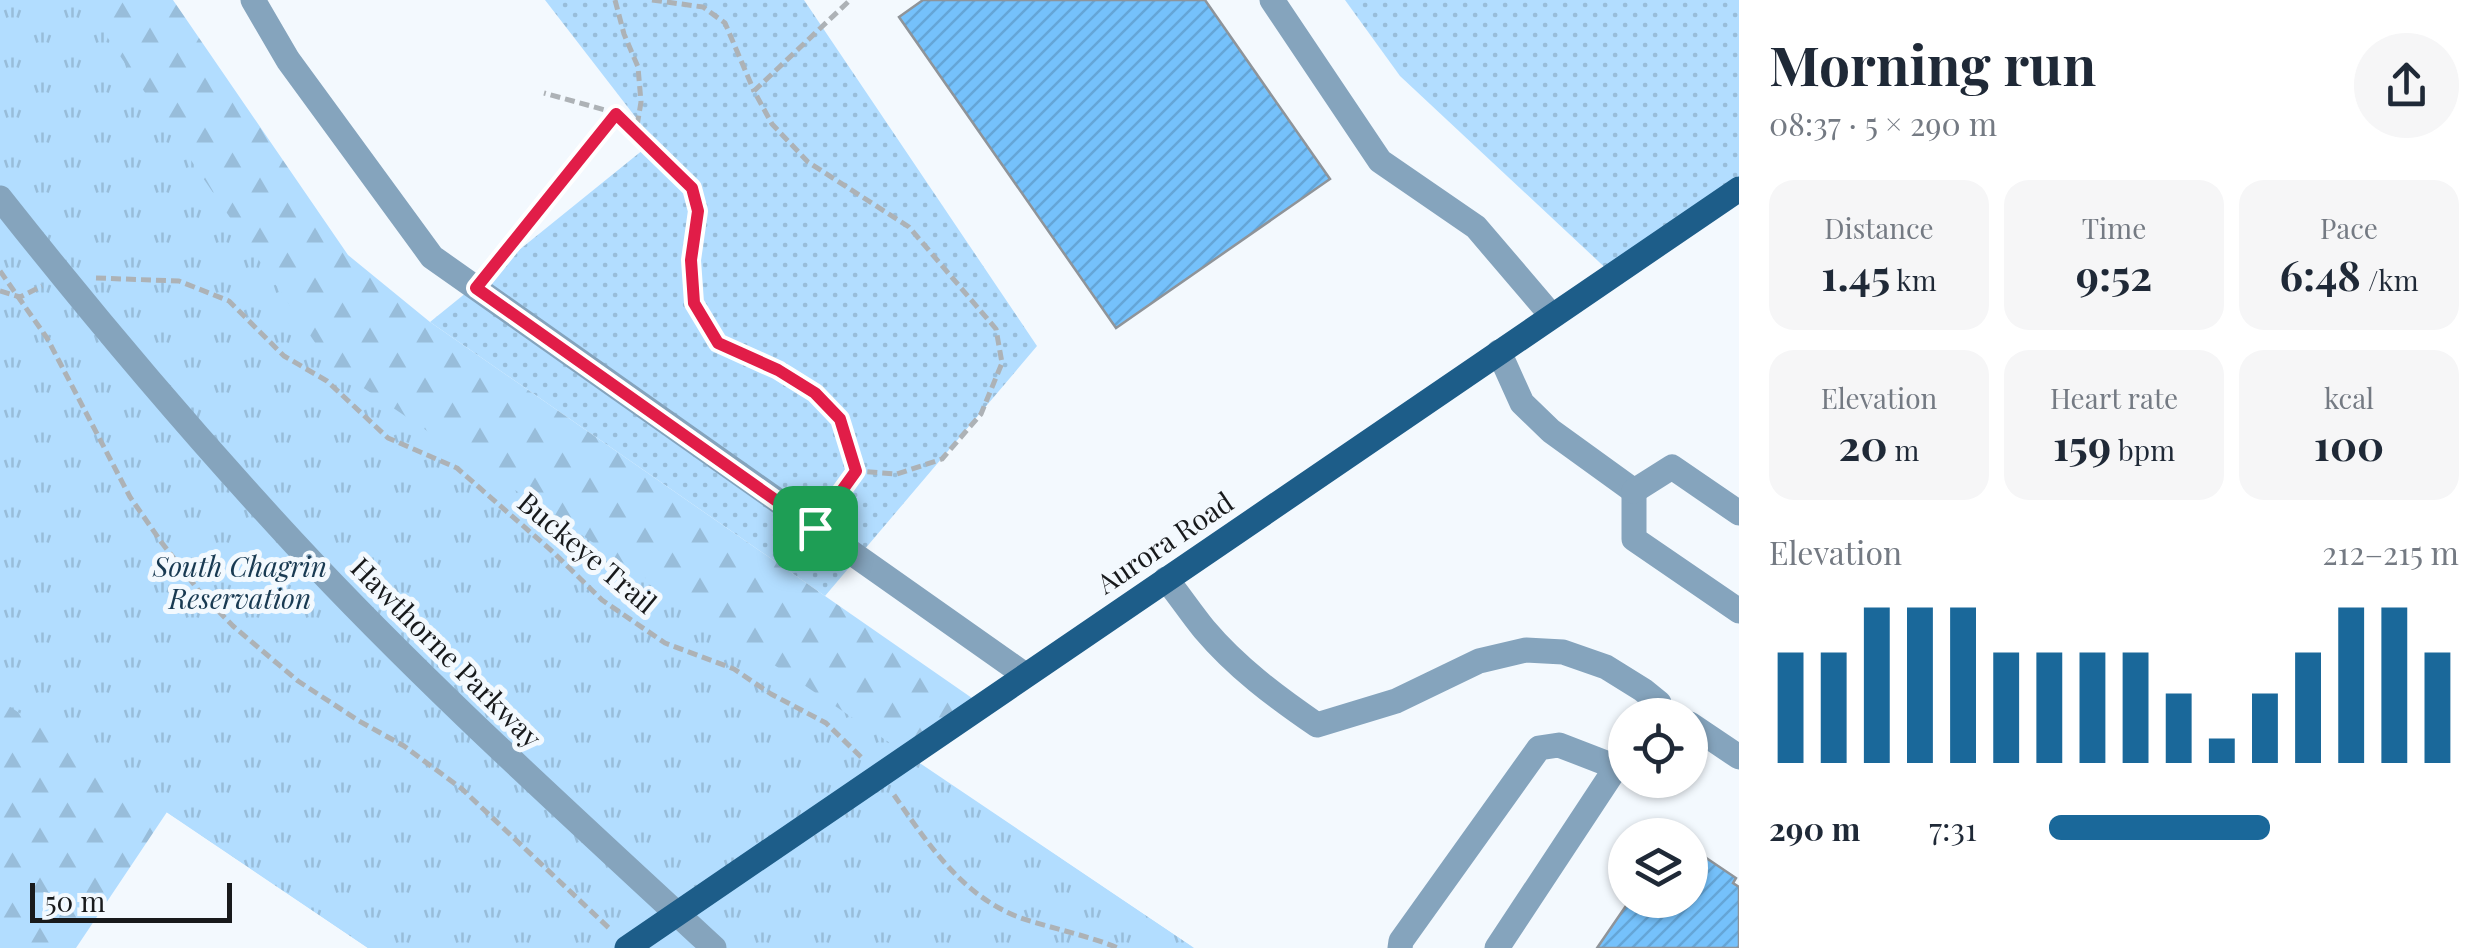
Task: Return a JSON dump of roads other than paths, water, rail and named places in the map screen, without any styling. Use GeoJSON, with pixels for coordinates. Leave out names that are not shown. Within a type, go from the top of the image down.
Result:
{"type":"FeatureCollection","features":[{"type":"Feature","properties":{"kind":"main road","name":"Aurora Road"},"geometry":{"type":"LineString","coordinates":[[627,948],[1739,190]]}},
{"type":"Feature","properties":{"kind":"street"},"geometry":{"type":"LineString","coordinates":[[253,0],[288,60],[432,257],[1025,674]]}},
{"type":"Feature","properties":{"kind":"street"},"geometry":{"type":"LineString","coordinates":[[1272,0],[1380,161],[1476,227],[1552,316]]}},
{"type":"Feature","properties":{"kind":"street","name":"Hawthorne Parkway"},"geometry":{"type":"LineString","coordinates":[[0,198],[175,411],[296,546],[456,707],[714,948]]}},
{"type":"Feature","properties":{"kind":"street"},"geometry":{"type":"LineString","coordinates":[[1499,352],[1522,403],[1552,431],[1634,491]]}},
{"type":"Feature","properties":{"kind":"street"},"geometry":{"type":"LineString","coordinates":[[1634,491],[1672,467],[1739,513]]}},
{"type":"Feature","properties":{"kind":"street"},"geometry":{"type":"LineString","coordinates":[[1634,491],[1634,539],[1739,610]]}},
{"type":"Feature","properties":{"kind":"street"},"geometry":{"type":"LineString","coordinates":[[1166,579],[1204,629],[1238,664],[1318,725],[1396,701],[1479,662],[1526,650],[1563,652],[1606,667],[1650,698]]}},
{"type":"Feature","properties":{"kind":"street"},"geometry":{"type":"LineString","coordinates":[[1708,736],[1739,757]]}},
{"type":"Feature","properties":{"kind":"street"},"geometry":{"type":"LineString","coordinates":[[1400,948],[1401,941],[1539,748],[1559,745],[1608,758]]}},
{"type":"Feature","properties":{"kind":"street"},"geometry":{"type":"LineString","coordinates":[[1497,948],[1608,781]]}},
{"type":"Feature","properties":{"kind":"park label","name":"South Chagrin Reservation"},"geometry":{"type":"Point","coordinates":[240,583]}}]}
